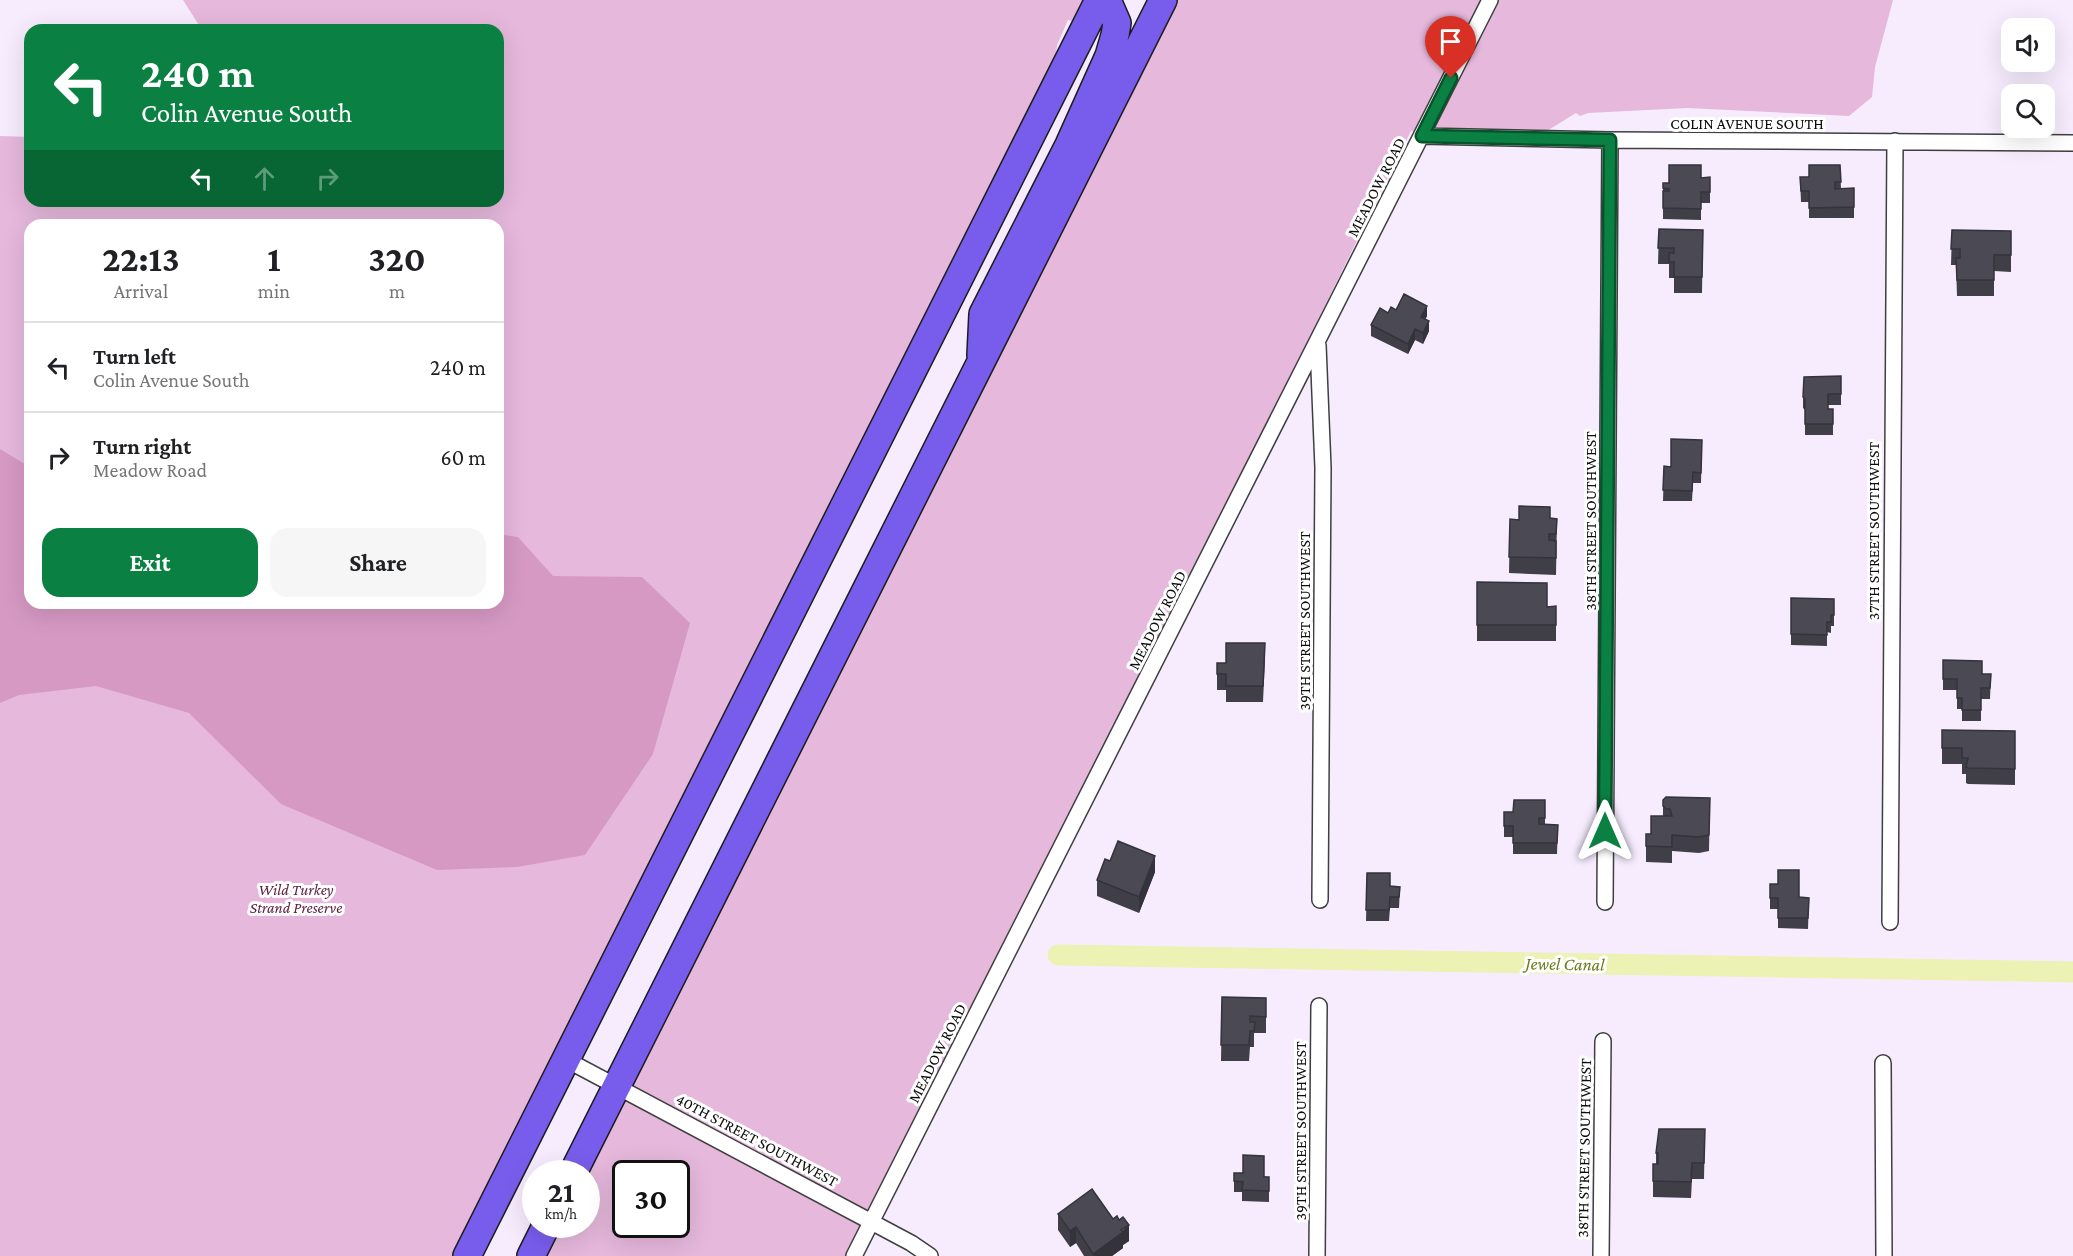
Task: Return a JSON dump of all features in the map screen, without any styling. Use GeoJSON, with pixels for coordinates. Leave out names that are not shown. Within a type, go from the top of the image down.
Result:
{"type":"FeatureCollection","features":[{"type":"Feature","properties":{"kind":"highway"},"geometry":{"type":"LineString","coordinates":[[467,1256],[1099,0]]}},
{"type":"Feature","properties":{"kind":"highway"},"geometry":{"type":"LineString","coordinates":[[980,365],[983,314],[1069,145],[1109,56],[1117,23],[1107,0]]}},
{"type":"Feature","properties":{"kind":"highway"},"geometry":{"type":"LineString","coordinates":[[579,1160],[1162,0]]}},
{"type":"Feature","properties":{"kind":"highway"},"geometry":{"type":"LineString","coordinates":[[531,1256],[540,1238]]}},
{"type":"Feature","properties":{"kind":"street","name":"MEADOW ROAD"},"geometry":{"type":"LineString","coordinates":[[854,1256],[1490,0]]}},
{"type":"Feature","properties":{"kind":"street","name":"COLIN AVENUE SOUTH"},"geometry":{"type":"LineString","coordinates":[[1422,136],[1610,140],[2073,143]]}},
{"type":"Feature","properties":{"kind":"street","name":"38TH STREET SOUTHWEST"},"geometry":{"type":"LineString","coordinates":[[1605,902],[1610,140]]}},
{"type":"Feature","properties":{"kind":"street","name":"37TH STREET SOUTHWEST"},"geometry":{"type":"LineString","coordinates":[[1890,922],[1894,141]]}},
{"type":"Feature","properties":{"kind":"street","name":"39TH STREET SOUTHWEST"},"geometry":{"type":"LineString","coordinates":[[1318,342],[1323,468],[1320,900]]}},
{"type":"Feature","properties":{"kind":"street","name":"39TH STREET SOUTHWEST"},"geometry":{"type":"LineString","coordinates":[[1317,1256],[1319,1006]]}},
{"type":"Feature","properties":{"kind":"street","name":"38TH STREET SOUTHWEST"},"geometry":{"type":"LineString","coordinates":[[1601,1256],[1603,1041]]}},
{"type":"Feature","properties":{"kind":"street","name":"40TH STREET SOUTHWEST"},"geometry":{"type":"LineString","coordinates":[[565,1059],[871,1221],[930,1256]]}},
{"type":"Feature","properties":{"kind":"street"},"geometry":{"type":"LineString","coordinates":[[1883,1063],[1884,1256]]}},
{"type":"Feature","properties":{"kind":"green space","name":"Wild Turkey Strand Preserve"},"geometry":{"type":"Polygon","coordinates":[[[183,0],[1087,0],[1076,22],[1068,20],[1057,45],[1055,64],[454,1256],[0,1256],[0,136],[24,137],[24,207],[504,207],[504,24],[198,24],[183,0]]]}},
{"type":"Feature","properties":{"kind":"green space"},"geometry":{"type":"Polygon","coordinates":[[[1175,0],[1893,0],[1875,67],[1872,97],[1849,116],[1687,108],[1588,113],[1580,116],[1576,113],[1537,137],[1426,134],[1411,131],[857,1256],[543,1256],[552,1238],[600,1238],[600,1160],[593,1160],[987,375],[990,375],[991,367],[1175,0]]]}},
{"type":"Feature","properties":{"kind":"shaded area"},"geometry":{"type":"Polygon","coordinates":[[[0,449],[24,463],[24,609],[504,609],[504,535],[518,537],[553,576],[642,577],[690,623],[653,754],[585,855],[517,867],[437,870],[281,804],[189,713],[96,686],[19,695],[0,703],[0,449]]]}},
{"type":"Feature","properties":{"kind":"building"},"geometry":{"type":"Polygon","coordinates":[[[1669,165],[1701,165],[1701,178],[1710,177],[1710,192],[1701,192],[1701,209],[1663,208],[1663,191],[1669,191],[1663,188],[1663,183],[1669,183],[1669,165]]]}},
{"type":"Feature","properties":{"kind":"building"},"geometry":{"type":"Polygon","coordinates":[[[1809,165],[1840,165],[1841,182],[1835,182],[1835,189],[1854,188],[1854,207],[1809,208],[1809,191],[1801,191],[1800,177],[1809,177],[1809,165]]]}},
{"type":"Feature","properties":{"kind":"building"},"geometry":{"type":"Polygon","coordinates":[[[1659,229],[1703,230],[1702,277],[1674,277],[1674,262],[1669,262],[1669,253],[1674,253],[1674,248],[1658,248],[1659,229]]]}},
{"type":"Feature","properties":{"kind":"building"},"geometry":{"type":"Polygon","coordinates":[[[1952,230],[2011,231],[2011,255],[1994,255],[1994,280],[1957,280],[1956,258],[1960,258],[1960,249],[1951,249],[1952,230]]]}},
{"type":"Feature","properties":{"kind":"building"},"geometry":{"type":"Polygon","coordinates":[[[1404,294],[1427,306],[1421,317],[1429,321],[1423,333],[1415,329],[1408,344],[1371,325],[1380,308],[1388,313],[1391,307],[1396,310],[1404,294]]]}},
{"type":"Feature","properties":{"kind":"building"},"geometry":{"type":"Polygon","coordinates":[[[1841,376],[1841,394],[1828,394],[1828,409],[1833,409],[1833,424],[1805,424],[1804,377],[1841,376]]]}},
{"type":"Feature","properties":{"kind":"building"},"geometry":{"type":"Polygon","coordinates":[[[1671,439],[1702,440],[1701,473],[1693,472],[1692,491],[1663,490],[1664,466],[1671,467],[1671,439]]]}},
{"type":"Feature","properties":{"kind":"building"},"geometry":{"type":"Polygon","coordinates":[[[1519,506],[1550,507],[1550,518],[1557,519],[1556,534],[1549,534],[1549,540],[1556,541],[1556,558],[1509,557],[1510,519],[1519,520],[1519,506]]]}},
{"type":"Feature","properties":{"kind":"building"},"geometry":{"type":"Polygon","coordinates":[[[1477,582],[1547,583],[1547,607],[1556,606],[1556,625],[1477,625],[1477,582]]]}},
{"type":"Feature","properties":{"kind":"building"},"geometry":{"type":"Polygon","coordinates":[[[1791,598],[1834,599],[1834,615],[1831,615],[1831,622],[1827,622],[1827,635],[1791,634],[1791,598]]]}},
{"type":"Feature","properties":{"kind":"building"},"geometry":{"type":"Polygon","coordinates":[[[1226,643],[1265,643],[1263,686],[1226,686],[1226,674],[1217,674],[1217,663],[1226,663],[1226,643]]]}},
{"type":"Feature","properties":{"kind":"building"},"geometry":{"type":"Polygon","coordinates":[[[1943,660],[1982,661],[1982,674],[1991,674],[1990,688],[1981,688],[1981,710],[1962,710],[1962,698],[1957,698],[1957,679],[1943,679],[1943,660]]]}},
{"type":"Feature","properties":{"kind":"building"},"geometry":{"type":"Polygon","coordinates":[[[1942,730],[2015,731],[2015,769],[1966,767],[1968,758],[1962,758],[1962,748],[1942,748],[1942,730]]]}},
{"type":"Feature","properties":{"kind":"building"},"geometry":{"type":"Polygon","coordinates":[[[1666,797],[1710,798],[1709,835],[1699,837],[1672,835],[1672,847],[1646,846],[1646,834],[1651,834],[1651,816],[1672,816],[1670,809],[1663,806],[1663,800],[1666,797]]]}},
{"type":"Feature","properties":{"kind":"building"},"geometry":{"type":"Polygon","coordinates":[[[1514,800],[1545,800],[1545,818],[1539,818],[1539,824],[1558,825],[1557,843],[1513,843],[1513,826],[1504,826],[1504,812],[1513,812],[1514,800]]]}},
{"type":"Feature","properties":{"kind":"building"},"geometry":{"type":"Polygon","coordinates":[[[1118,841],[1155,856],[1139,897],[1097,880],[1105,859],[1110,861],[1118,841]]]}},
{"type":"Feature","properties":{"kind":"building"},"geometry":{"type":"Polygon","coordinates":[[[1778,870],[1799,870],[1799,897],[1809,898],[1808,918],[1778,918],[1778,898],[1770,898],[1770,884],[1778,884],[1778,870]]]}},
{"type":"Feature","properties":{"kind":"building"},"geometry":{"type":"Polygon","coordinates":[[[1367,873],[1390,873],[1390,886],[1400,887],[1399,897],[1390,897],[1389,910],[1366,910],[1367,873]]]}},
{"type":"Feature","properties":{"kind":"building"},"geometry":{"type":"Polygon","coordinates":[[[1222,997],[1266,998],[1266,1017],[1250,1016],[1250,1022],[1255,1022],[1254,1031],[1250,1031],[1249,1045],[1221,1045],[1222,997]]]}},
{"type":"Feature","properties":{"kind":"building"},"geometry":{"type":"Polygon","coordinates":[[[1659,1129],[1705,1129],[1704,1163],[1692,1163],[1691,1182],[1653,1181],[1653,1164],[1658,1164],[1658,1153],[1656,1153],[1659,1129]]]}},
{"type":"Feature","properties":{"kind":"building"},"geometry":{"type":"Polygon","coordinates":[[[1243,1155],[1264,1156],[1264,1177],[1269,1177],[1269,1191],[1242,1190],[1243,1182],[1234,1181],[1234,1173],[1243,1173],[1243,1155]]]}},
{"type":"Feature","properties":{"kind":"building"},"geometry":{"type":"Polygon","coordinates":[[[1092,1189],[1113,1219],[1117,1216],[1119,1220],[1123,1217],[1129,1225],[1093,1254],[1076,1227],[1070,1231],[1058,1214],[1092,1189]]]}},
{"type":"Feature","properties":{"kind":"waterway","name":"Jewel Canal"},"geometry":{"type":"LineString","coordinates":[[1058,955],[2073,972]]}},
{"type":"Feature","properties":{"kind":"route"},"geometry":{"type":"LineString","coordinates":[[1451,78],[1422,136],[1610,140],[1605,831]]}}]}
